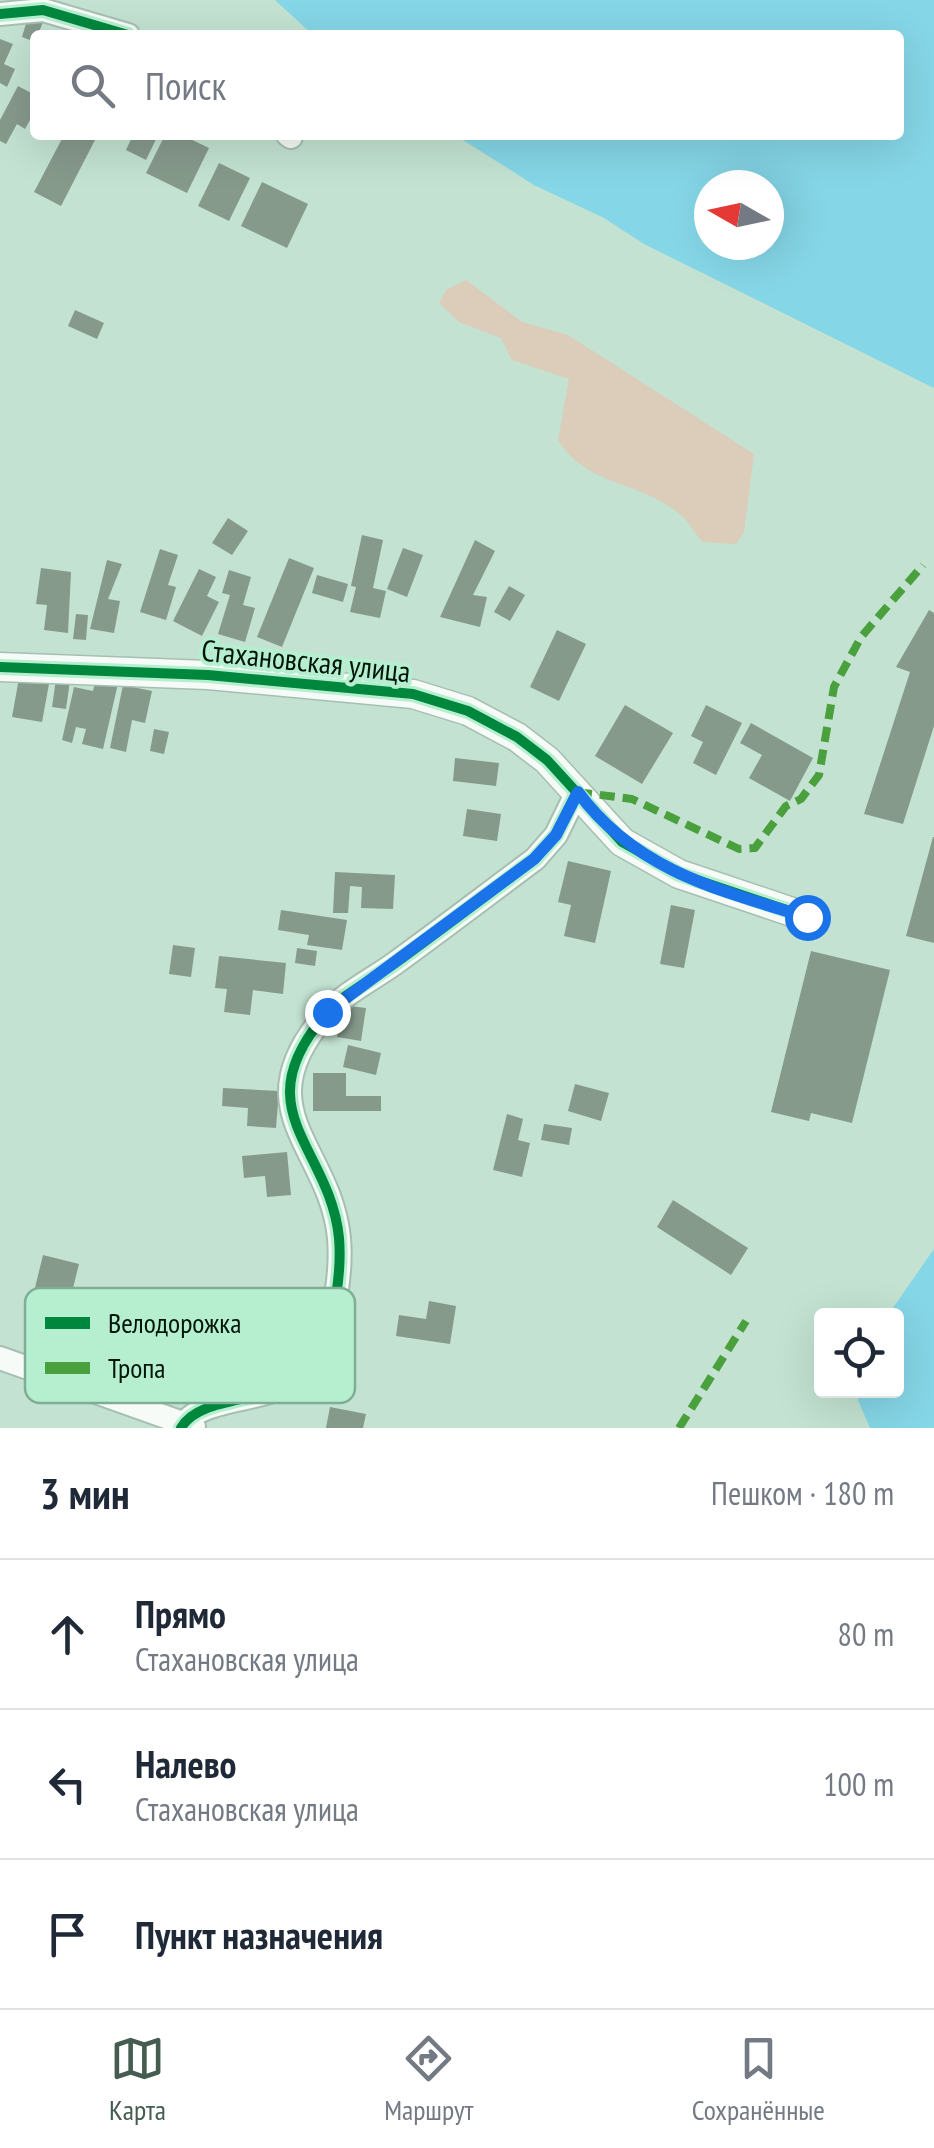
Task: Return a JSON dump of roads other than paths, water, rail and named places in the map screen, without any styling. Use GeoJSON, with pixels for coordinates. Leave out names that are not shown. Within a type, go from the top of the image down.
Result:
{"type":"FeatureCollection","features":[{"type":"Feature","properties":{"kind":"street"},"geometry":{"type":"LineString","coordinates":[[0,14],[43,10],[111,30]]}},
{"type":"Feature","properties":{"kind":"street","name":"Стахановская улица"},"geometry":{"type":"LineString","coordinates":[[0,667],[208,675],[414,694],[468,711],[518,738],[547,760],[602,825],[622,842],[679,874],[807,917]]}},
{"type":"Feature","properties":{"kind":"street"},"geometry":{"type":"LineString","coordinates":[[337,1288],[339,1238],[330,1201],[290,1112],[293,1064],[327,1012],[534,859],[556,835],[578,792]]}},
{"type":"Feature","properties":{"kind":"street"},"geometry":{"type":"LineString","coordinates":[[0,1358],[25,1367]]}},
{"type":"Feature","properties":{"kind":"street"},"geometry":{"type":"LineString","coordinates":[[124,1403],[187,1426],[244,1403]]}},
{"type":"Feature","properties":{"kind":"water"},"geometry":{"type":"Polygon","coordinates":[[[275,0],[934,0],[934,388],[644,244],[604,218],[534,185],[463,140],[904,140],[904,30],[308,30],[275,0]]]}},
{"type":"Feature","properties":{"kind":"water"},"geometry":{"type":"Polygon","coordinates":[[[934,1249],[934,1428],[870,1428],[858,1400],[904,1398],[904,1308],[893,1308],[934,1249]]]}}]}
